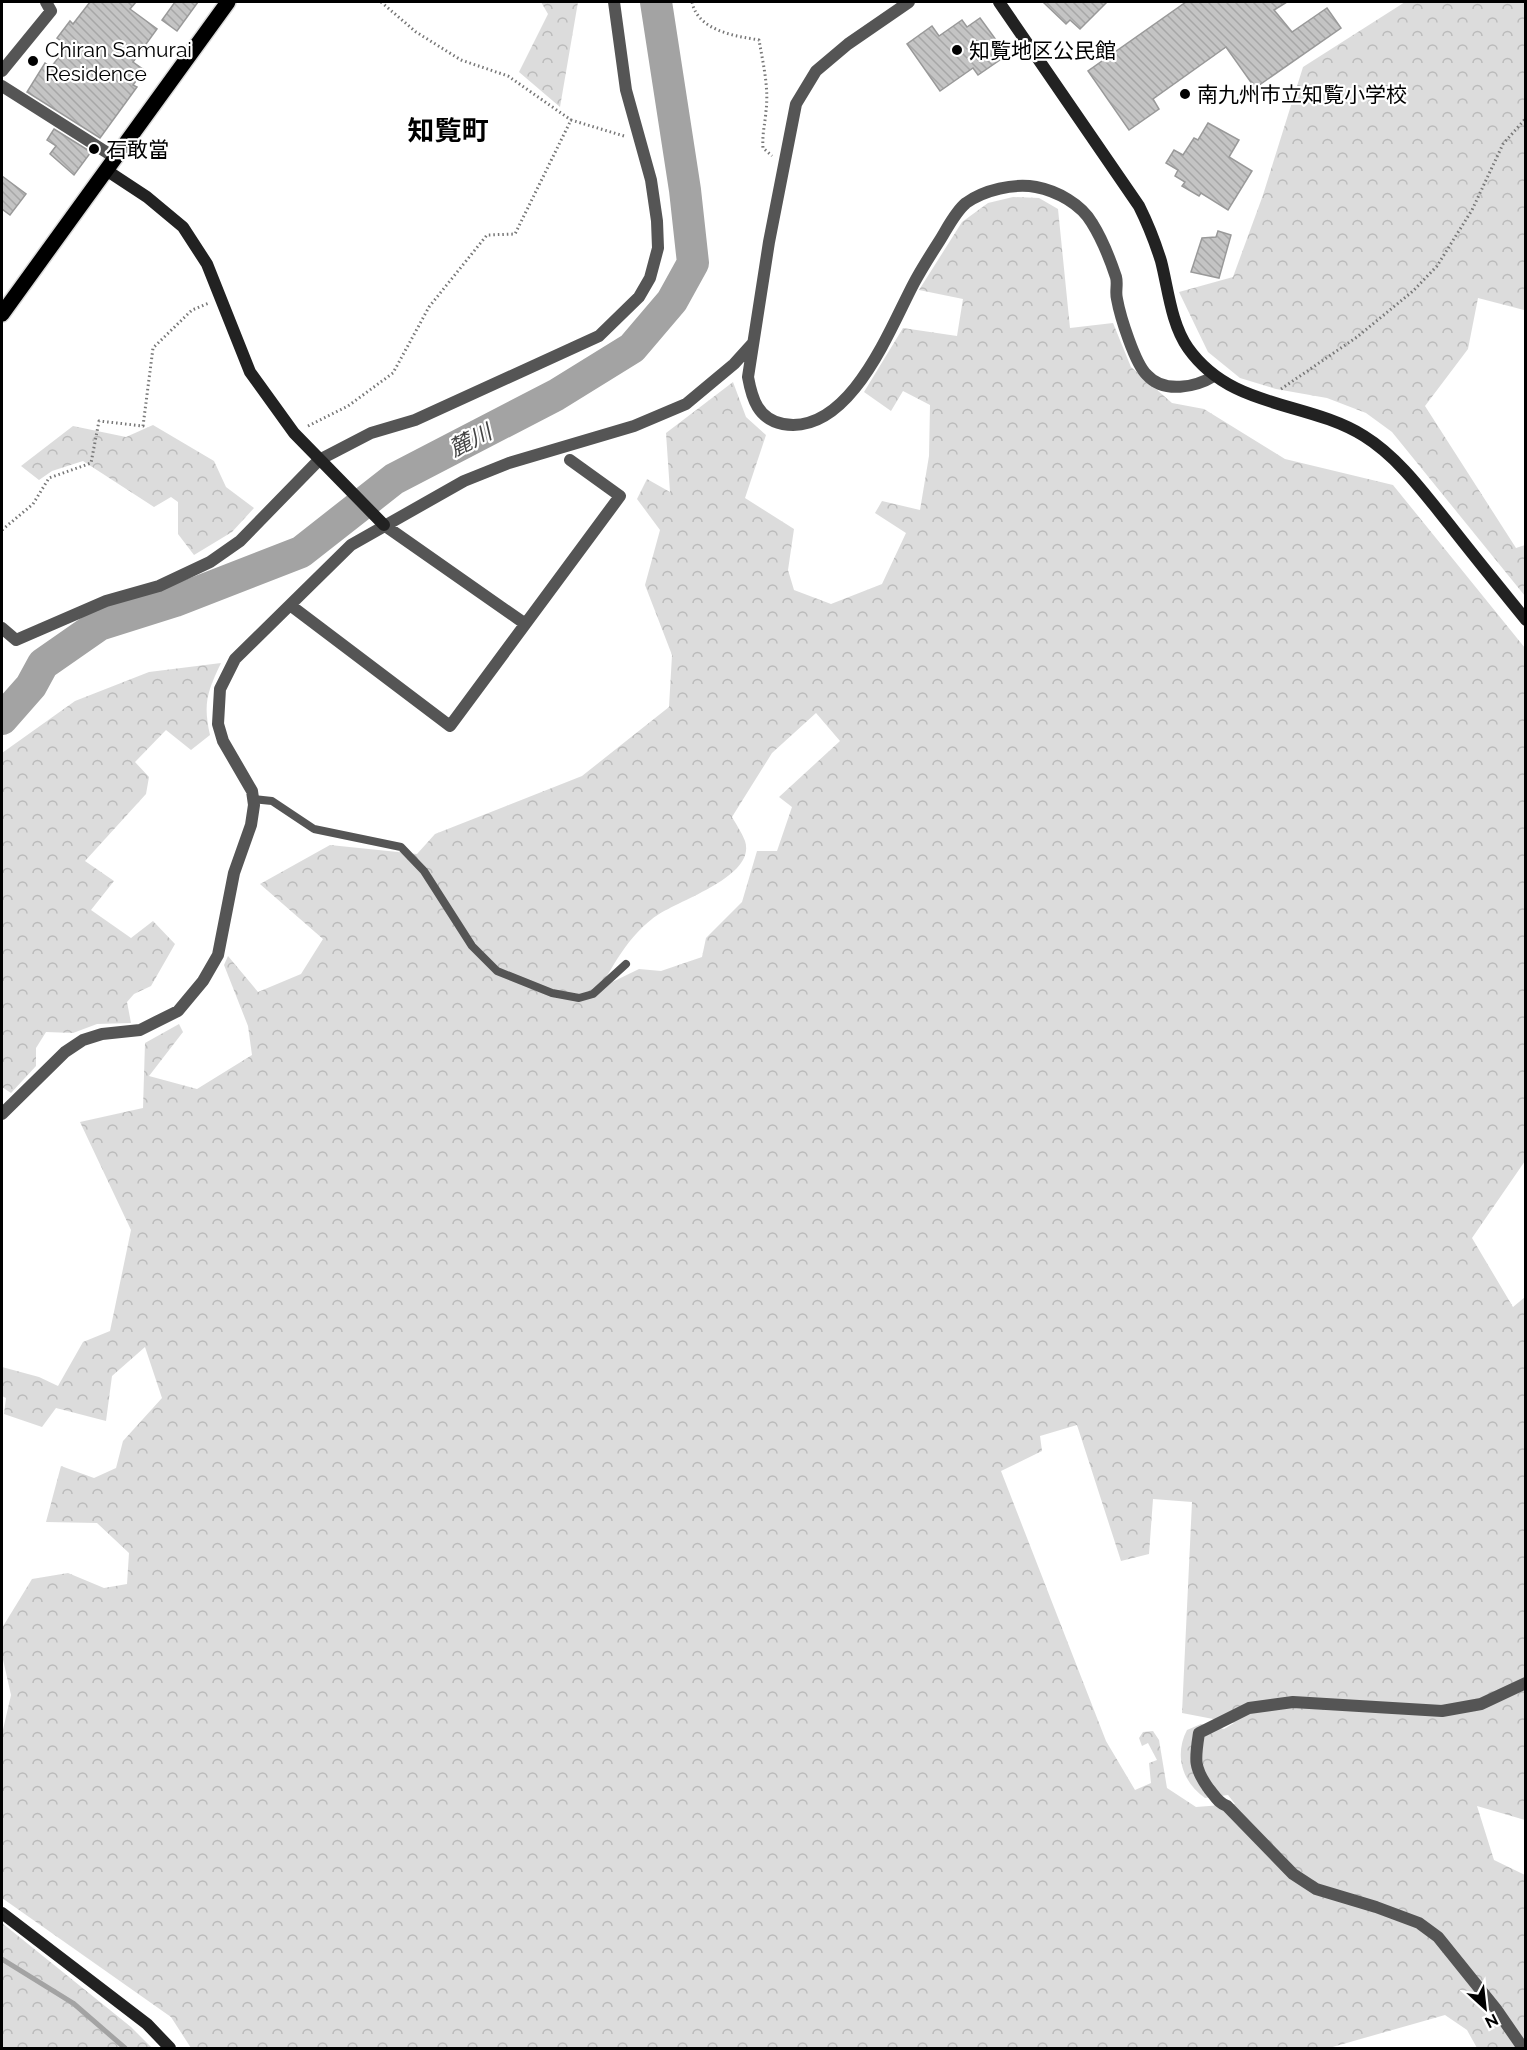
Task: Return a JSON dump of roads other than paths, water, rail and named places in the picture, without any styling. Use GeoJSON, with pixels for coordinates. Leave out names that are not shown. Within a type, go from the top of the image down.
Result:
{"type":"FeatureCollection","features":[{"type":"Feature","properties":{"kind":"main road"},"geometry":{"type":"LineString","coordinates":[[2,314],[228,2]]}},
{"type":"Feature","properties":{"kind":"street"},"geometry":{"type":"LineString","coordinates":[[2,71],[51,11],[46,2]]}},
{"type":"Feature","properties":{"kind":"street"},"geometry":{"type":"LineString","coordinates":[[2,628],[16,640],[106,601],[159,586],[210,562],[240,541],[319,460],[371,433],[415,420],[599,336],[631,305],[650,279],[658,248],[651,180],[626,90],[614,2]]}},
{"type":"Feature","properties":{"kind":"street"},"geometry":{"type":"LineString","coordinates":[[909,2],[848,44],[816,71],[796,104],[748,377],[752,396],[758,409],[767,418],[782,424],[797,424],[817,418],[836,407],[863,378],[880,351],[915,281],[965,204],[985,194],[1010,187],[1050,190],[1068,200],[1092,221],[1114,271],[1117,299],[1134,350],[1147,376],[1160,383],[1182,387],[1197,384],[1214,376]]}},
{"type":"Feature","properties":{"kind":"street"},"geometry":{"type":"LineString","coordinates":[[999,2],[1140,206],[1152,232],[1176,321],[1188,347],[1214,376],[1242,393],[1343,425],[1365,436],[1393,459],[1420,488],[1526,620]]}},
{"type":"Feature","properties":{"kind":"street"},"geometry":{"type":"LineString","coordinates":[[2,86],[110,164],[183,227],[207,264],[250,372],[294,433],[343,486],[380,520],[525,622]]}},
{"type":"Feature","properties":{"kind":"street"},"geometry":{"type":"LineString","coordinates":[[2,1114],[65,1052],[83,1040],[102,1034],[140,1030],[178,1011],[203,981],[218,955],[234,873],[251,825],[253,799],[252,791],[224,741],[218,724],[220,689],[235,659],[332,560],[380,520],[509,463],[634,426],[686,404],[734,364],[753,343]]}},
{"type":"Feature","properties":{"kind":"street"},"geometry":{"type":"LineString","coordinates":[[290,605],[450,726],[620,496],[570,460]]}},
{"type":"Feature","properties":{"kind":"street"},"geometry":{"type":"LineString","coordinates":[[1523,2049],[1496,2009],[1438,1936],[1408,1919],[1316,1889],[1293,1874],[1227,1806],[1220,1804],[1198,1774],[1195,1761],[1199,1733],[1249,1708],[1293,1702],[1442,1711],[1481,1704],[1526,1683]]}},
{"type":"Feature","properties":{"kind":"street"},"geometry":{"type":"LineString","coordinates":[[2,1913],[147,2024],[170,2049]]}},
{"type":"Feature","properties":{"kind":"lane"},"geometry":{"type":"LineString","coordinates":[[253,799],[272,801],[315,829],[401,847],[424,871],[472,946],[497,971],[552,993],[579,998],[593,994],[626,964]]}},
{"type":"Feature","properties":{"kind":"waterway","name":"麓川"},"geometry":{"type":"LineString","coordinates":[[2,719],[31,686],[43,664],[99,625],[175,601],[301,552],[394,479],[556,395],[632,348],[672,301],[693,263],[685,190],[656,2]]}},
{"type":"Feature","properties":{"kind":"waterway"},"geometry":{"type":"LineString","coordinates":[[2,1959],[73,2003],[125,2048]]}},
{"type":"Feature","properties":{"kind":"place","name":"知覧地区公民館"},"geometry":{"type":"Point","coordinates":[957,50]}},
{"type":"Feature","properties":{"kind":"place","name":"Chiran Samurai Residence"},"geometry":{"type":"Point","coordinates":[33,61]}},
{"type":"Feature","properties":{"kind":"place","name":"南九州市立知覧小学校"},"geometry":{"type":"Point","coordinates":[1185,94]}},
{"type":"Feature","properties":{"kind":"place","name":"石敢當"},"geometry":{"type":"Point","coordinates":[94,149]}},
{"type":"Feature","properties":{"kind":"district","name":"知覧町"},"geometry":{"type":"Point","coordinates":[448,130]}}]}
